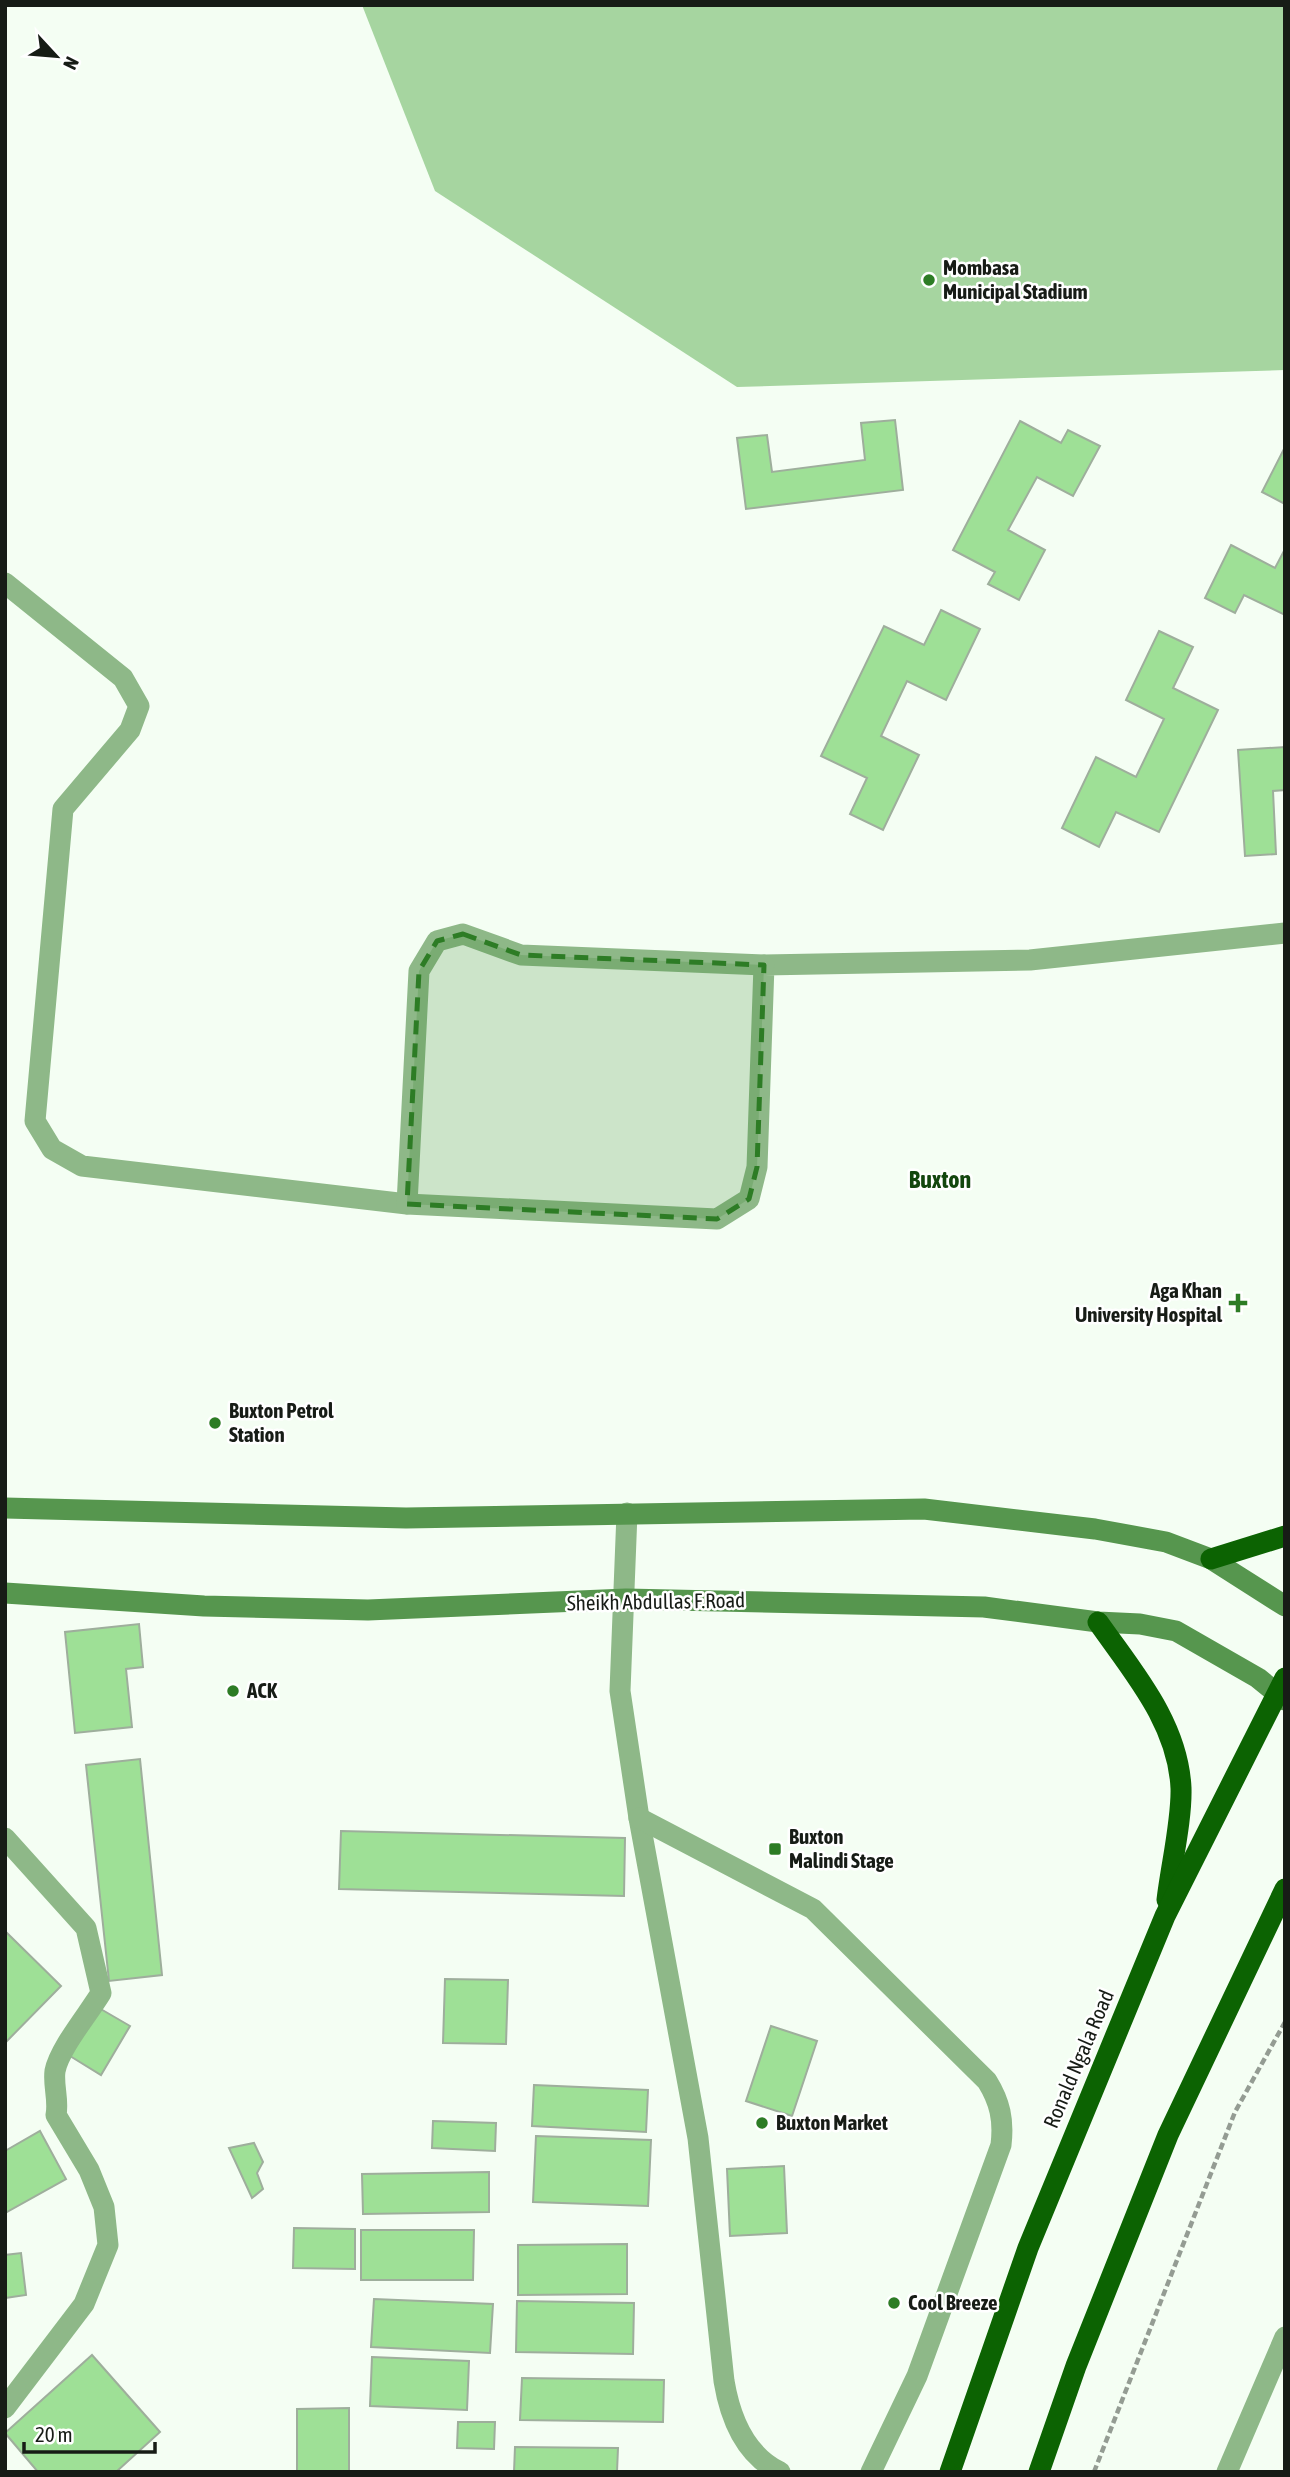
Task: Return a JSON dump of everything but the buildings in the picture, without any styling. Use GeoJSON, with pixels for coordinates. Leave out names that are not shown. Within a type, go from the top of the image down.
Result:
{"type":"FeatureCollection","features":[{"type":"Feature","properties":{"kind":"highway"},"geometry":{"type":"LineString","coordinates":[[1211,1559],[1285,1536]]}},
{"type":"Feature","properties":{"kind":"highway"},"geometry":{"type":"LineString","coordinates":[[1098,1622],[1143,1686],[1170,1732],[1181,1788],[1166,1916]]}},
{"type":"Feature","properties":{"kind":"highway","name":"Ronald Ngala Road"},"geometry":{"type":"LineString","coordinates":[[950,2472],[1028,2248],[1166,1916],[1282,1690]]}},
{"type":"Feature","properties":{"kind":"highway"},"geometry":{"type":"LineString","coordinates":[[1039,2472],[1076,2366],[1168,2135],[1285,1888]]}},
{"type":"Feature","properties":{"kind":"main road"},"geometry":{"type":"LineString","coordinates":[[5,1508],[406,1518],[924,1509],[1095,1530],[1166,1542],[1211,1559],[1285,1606]]}},
{"type":"Feature","properties":{"kind":"main road","name":"Sheikh Abdullas F.Road"},"geometry":{"type":"LineString","coordinates":[[5,1593],[204,1606],[368,1610],[626,1599],[985,1607],[1098,1622],[1140,1624],[1176,1631],[1282,1690]]}},
{"type":"Feature","properties":{"kind":"street"},"geometry":{"type":"LineString","coordinates":[[5,583],[123,678],[139,706],[130,730],[63,810],[35,1121],[52,1149],[82,1166],[407,1204],[717,1219],[748,1199],[757,1167],[764,965]]}},
{"type":"Feature","properties":{"kind":"street"},"geometry":{"type":"LineString","coordinates":[[407,1204],[419,971],[436,941],[463,934],[521,955],[764,965],[1030,960],[1285,933]]}},
{"type":"Feature","properties":{"kind":"street"},"geometry":{"type":"LineString","coordinates":[[627,1513],[626,1599],[620,1691],[639,1818],[698,2138],[728,2406],[747,2444],[780,2472]]}},
{"type":"Feature","properties":{"kind":"street"},"geometry":{"type":"LineString","coordinates":[[639,1818],[813,1909],[987,2081],[997,2097],[1003,2118],[1001,2145],[922,2363],[871,2472]]}},
{"type":"Feature","properties":{"kind":"street"},"geometry":{"type":"LineString","coordinates":[[5,1838],[86,1928],[97,1968],[101,1993],[55,2070],[54,2096],[58,2104],[56,2115],[89,2170],[104,2207],[108,2245],[84,2304],[5,2408]]}},
{"type":"Feature","properties":{"kind":"street"},"geometry":{"type":"LineString","coordinates":[[1227,2472],[1285,2337]]}},
{"type":"Feature","properties":{"kind":"path"},"geometry":{"type":"LineString","coordinates":[[1094,2472],[1235,2112],[1285,2021]]}},
{"type":"Feature","properties":{"kind":"highlighted area"},"geometry":{"type":"Polygon","coordinates":[[[463,934],[521,955],[764,965],[757,1167],[749,1199],[717,1219],[407,1204],[419,971],[437,941],[463,934]]]}},
{"type":"Feature","properties":{"kind":"green space","name":"Mombasa Municipal Stadium"},"geometry":{"type":"Polygon","coordinates":[[[362,5],[1285,5],[1285,370],[737,387],[435,191],[362,5]]]}},
{"type":"Feature","properties":{"kind":"place","name":"Mombasa Municipal Stadium"},"geometry":{"type":"Point","coordinates":[929,280]}},
{"type":"Feature","properties":{"kind":"place","name":"Aga Khan University Hospital"},"geometry":{"type":"Point","coordinates":[1238,1303]}},
{"type":"Feature","properties":{"kind":"place","name":"Buxton Petrol Station"},"geometry":{"type":"Point","coordinates":[215,1423]}},
{"type":"Feature","properties":{"kind":"place","name":"ACK"},"geometry":{"type":"Point","coordinates":[233,1691]}},
{"type":"Feature","properties":{"kind":"place","name":"Buxton Malindi Stage"},"geometry":{"type":"Point","coordinates":[775,1849]}},
{"type":"Feature","properties":{"kind":"place","name":"Buxton Market"},"geometry":{"type":"Point","coordinates":[762,2123]}},
{"type":"Feature","properties":{"kind":"place","name":"Cool Breeze"},"geometry":{"type":"Point","coordinates":[894,2303]}},
{"type":"Feature","properties":{"kind":"district","name":"Buxton"},"geometry":{"type":"Point","coordinates":[940,1180]}}]}
